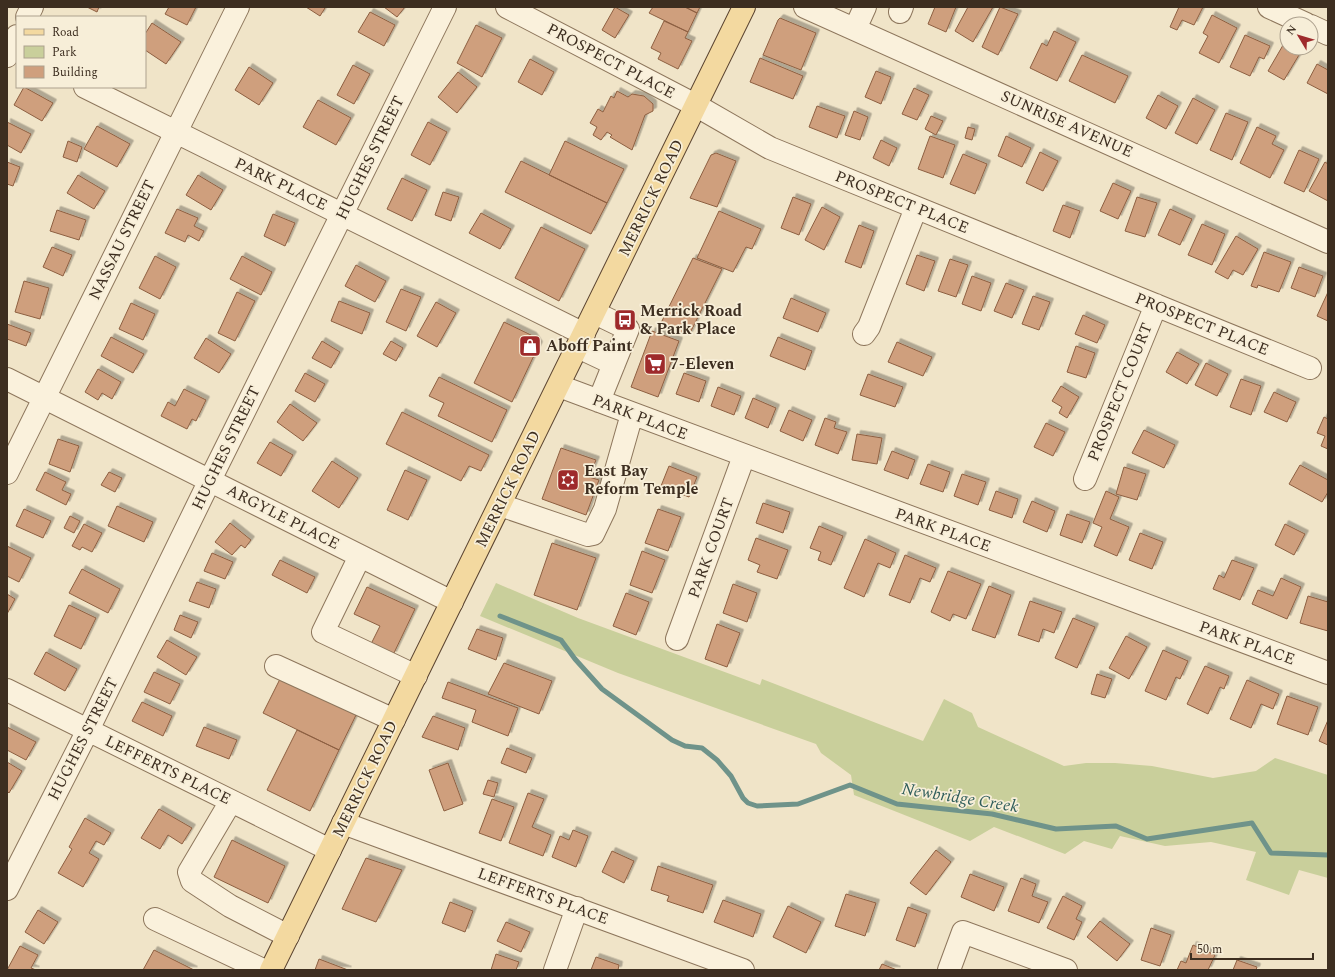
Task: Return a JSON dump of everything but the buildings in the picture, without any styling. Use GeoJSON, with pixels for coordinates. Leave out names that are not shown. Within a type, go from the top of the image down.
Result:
{"type":"FeatureCollection","features":[{"type":"Feature","properties":{"kind":"main road","name":"MERRICK ROAD"},"geometry":{"type":"LineString","coordinates":[[271,970],[697,106],[744,7]]}},
{"type":"Feature","properties":{"kind":"street"},"geometry":{"type":"LineString","coordinates":[[28,16],[32,7]]}},
{"type":"Feature","properties":{"kind":"street","name":"NASSAU STREET"},"geometry":{"type":"LineString","coordinates":[[7,473],[238,7]]}},
{"type":"Feature","properties":{"kind":"street","name":"HUGHES STREET"},"geometry":{"type":"LineString","coordinates":[[7,889],[88,730],[210,480],[445,7]]}},
{"type":"Feature","properties":{"kind":"street","name":"PROSPECT PLACE"},"geometry":{"type":"LineString","coordinates":[[507,7],[697,106],[770,148],[1310,368]]}},
{"type":"Feature","properties":{"kind":"street","name":"SUNRISE AVENUE"},"geometry":{"type":"LineString","coordinates":[[805,7],[1328,242]]}},
{"type":"Feature","properties":{"kind":"street"},"geometry":{"type":"LineString","coordinates":[[855,29],[865,7]]}},
{"type":"Feature","properties":{"kind":"street"},"geometry":{"type":"LineString","coordinates":[[1269,7],[1289,16]]}},
{"type":"Feature","properties":{"kind":"street","name":"PARK PLACE"},"geometry":{"type":"LineString","coordinates":[[87,88],[342,215],[581,341],[614,364]]}},
{"type":"Feature","properties":{"kind":"street"},"geometry":{"type":"LineString","coordinates":[[864,334],[869,328],[916,208]]}},
{"type":"Feature","properties":{"kind":"street","name":"PROSPECT COURT"},"geometry":{"type":"LineString","coordinates":[[1085,479],[1156,306]]}},
{"type":"Feature","properties":{"kind":"street"},"geometry":{"type":"LineString","coordinates":[[595,313],[628,329],[599,401]]}},
{"type":"Feature","properties":{"kind":"street","name":"ARGYLE PLACE"},"geometry":{"type":"LineString","coordinates":[[7,379],[452,602]]}},
{"type":"Feature","properties":{"kind":"street","name":"PARK PLACE"},"geometry":{"type":"LineString","coordinates":[[559,386],[1328,673]]}},
{"type":"Feature","properties":{"kind":"street"},"geometry":{"type":"LineString","coordinates":[[500,505],[588,536],[593,534],[606,508],[632,414]]}},
{"type":"Feature","properties":{"kind":"street","name":"PARK COURT"},"geometry":{"type":"LineString","coordinates":[[677,639],[744,456]]}},
{"type":"Feature","properties":{"kind":"street"},"geometry":{"type":"LineString","coordinates":[[360,556],[324,632],[416,676]]}},
{"type":"Feature","properties":{"kind":"street"},"geometry":{"type":"LineString","coordinates":[[276,666],[394,720]]}},
{"type":"Feature","properties":{"kind":"street","name":"LEFFERTS PLACE"},"geometry":{"type":"LineString","coordinates":[[7,690],[330,850]]}},
{"type":"Feature","properties":{"kind":"street"},"geometry":{"type":"LineString","coordinates":[[230,801],[189,872],[192,881],[230,906],[288,936]]}},
{"type":"Feature","properties":{"kind":"street","name":"LEFFERTS PLACE"},"geometry":{"type":"LineString","coordinates":[[343,823],[743,970]]}},
{"type":"Feature","properties":{"kind":"street"},"geometry":{"type":"LineString","coordinates":[[555,970],[577,908]]}},
{"type":"Feature","properties":{"kind":"street"},"geometry":{"type":"LineString","coordinates":[[155,919],[263,970]]}},
{"type":"Feature","properties":{"kind":"street"},"geometry":{"type":"LineString","coordinates":[[949,970],[963,932],[1066,970]]}},
{"type":"Feature","properties":{"kind":"green space"},"geometry":{"type":"Polygon","coordinates":[[[496,583],[578,618],[760,685],[762,679],[923,741],[944,699],[972,713],[978,727],[1064,766],[1086,763],[1115,763],[1152,766],[1213,778],[1256,771],[1275,758],[1328,775],[1328,878],[1299,870],[1289,895],[1246,880],[1256,852],[1211,842],[1165,846],[1120,836],[1112,849],[1084,841],[1065,854],[994,827],[970,841],[854,795],[851,775],[821,753],[816,744],[618,673],[480,616],[496,583]]]}},
{"type":"Feature","properties":{"kind":"waterway","name":"Newbridge Creek"},"geometry":{"type":"LineString","coordinates":[[500,616],[561,640],[575,659],[602,689],[672,740],[685,746],[702,748],[717,760],[731,776],[743,798],[748,803],[757,806],[798,804],[850,785],[897,804],[992,814],[1056,829],[1116,826],[1147,839],[1252,823],[1271,853],[1328,855]]}},
{"type":"Feature","properties":{"kind":"place","name":"Merrick Road & Park Place"},"geometry":{"type":"Point","coordinates":[625,320]}},
{"type":"Feature","properties":{"kind":"place","name":"Aboff Paint"},"geometry":{"type":"Point","coordinates":[530,346]}},
{"type":"Feature","properties":{"kind":"place","name":"7-Eleven"},"geometry":{"type":"Point","coordinates":[655,364]}},
{"type":"Feature","properties":{"kind":"place","name":"East Bay Reform Temple"},"geometry":{"type":"Point","coordinates":[568,480]}}]}
